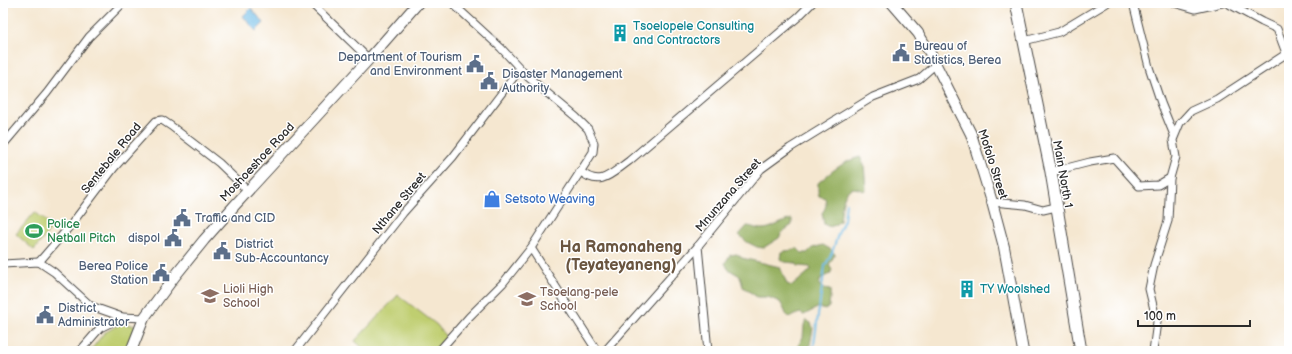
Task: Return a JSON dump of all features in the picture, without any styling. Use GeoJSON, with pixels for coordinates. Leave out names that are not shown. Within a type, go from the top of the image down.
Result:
{"type":"FeatureCollection","features":[{"type":"Feature","properties":{"kind":"main road","name":"Main North 1"},"geometry":{"type":"LineString","coordinates":[[1016,3],[1051,172],[1081,351]]}},
{"type":"Feature","properties":{"kind":"street"},"geometry":{"type":"LineString","coordinates":[[3,145],[47,93],[89,37],[123,3]]}},
{"type":"Feature","properties":{"kind":"street"},"geometry":{"type":"LineString","coordinates":[[310,3],[369,59]]}},
{"type":"Feature","properties":{"kind":"street","name":"Moshoeshoe Road"},"geometry":{"type":"LineString","coordinates":[[132,351],[144,318],[204,240],[418,3]]}},
{"type":"Feature","properties":{"kind":"street"},"geometry":{"type":"LineString","coordinates":[[439,351],[469,317],[503,283],[531,248],[593,152],[594,143],[588,129],[576,117],[520,69],[452,3]]}},
{"type":"Feature","properties":{"kind":"street"},"geometry":{"type":"LineString","coordinates":[[580,171],[587,177],[595,180],[605,178],[629,161],[812,3]]}},
{"type":"Feature","properties":{"kind":"street","name":"Mofolo Street"},"geometry":{"type":"LineString","coordinates":[[892,3],[918,33],[936,64],[971,134],[1004,247],[1023,351]]}},
{"type":"Feature","properties":{"kind":"street"},"geometry":{"type":"LineString","coordinates":[[1024,41],[1059,32],[1107,3]]}},
{"type":"Feature","properties":{"kind":"street"},"geometry":{"type":"LineString","coordinates":[[1133,3],[1149,67],[1174,135]]}},
{"type":"Feature","properties":{"kind":"street"},"geometry":{"type":"LineString","coordinates":[[1174,3],[1195,9],[1222,3]]}},
{"type":"Feature","properties":{"kind":"street"},"geometry":{"type":"LineString","coordinates":[[1153,351],[1156,322],[1149,289],[1154,265],[1168,221],[1170,178],[1176,157],[1173,140],[1174,135],[1180,123],[1191,112],[1227,93],[1288,53],[1277,29],[1227,3]]}},
{"type":"Feature","properties":{"kind":"street","name":"Mnunzana Street"},"geometry":{"type":"LineString","coordinates":[[605,351],[698,246],[762,169],[790,148],[873,97],[919,79],[936,64]]}},
{"type":"Feature","properties":{"kind":"street","name":"Nthane Street"},"geometry":{"type":"LineString","coordinates":[[296,351],[403,213],[453,157],[520,69]]}},
{"type":"Feature","properties":{"kind":"street","name":"Sentebale Road"},"geometry":{"type":"LineString","coordinates":[[39,262],[70,226],[114,168],[156,121],[162,120],[171,126],[219,163],[248,191]]}},
{"type":"Feature","properties":{"kind":"street"},"geometry":{"type":"LineString","coordinates":[[1051,172],[1090,162],[1114,158],[1139,186],[1158,185],[1170,178]]}},
{"type":"Feature","properties":{"kind":"street"},"geometry":{"type":"LineString","coordinates":[[992,202],[1025,205],[1043,210],[1056,207]]}},
{"type":"Feature","properties":{"kind":"street"},"geometry":{"type":"LineString","coordinates":[[698,246],[708,351]]}},
{"type":"Feature","properties":{"kind":"street"},"geometry":{"type":"LineString","coordinates":[[531,248],[597,351]]}},
{"type":"Feature","properties":{"kind":"street"},"geometry":{"type":"LineString","coordinates":[[3,264],[39,262],[54,272],[91,306],[122,317],[144,318]]}},
{"type":"Feature","properties":{"kind":"street"},"geometry":{"type":"LineString","coordinates":[[80,351],[100,328],[122,317]]}},
{"type":"Feature","properties":{"kind":"green space"},"geometry":{"type":"Polygon","coordinates":[[[860,157],[864,164],[866,189],[863,191],[856,188],[847,192],[844,197],[840,221],[832,226],[826,226],[824,224],[822,213],[826,206],[826,200],[825,198],[819,196],[818,183],[842,164],[860,157]]]}},
{"type":"Feature","properties":{"kind":"green space","name":"Police Netball Pitch"},"geometry":{"type":"Polygon","coordinates":[[[35,212],[53,227],[34,250],[16,234],[35,212]]]}},
{"type":"Feature","properties":{"kind":"green space"},"geometry":{"type":"Polygon","coordinates":[[[792,219],[792,225],[782,232],[779,238],[763,248],[747,242],[739,235],[747,226],[764,229],[792,219]]]}},
{"type":"Feature","properties":{"kind":"green space"},"geometry":{"type":"Polygon","coordinates":[[[823,245],[835,254],[829,265],[832,270],[830,274],[821,278],[819,285],[824,289],[830,290],[829,307],[825,310],[819,307],[804,315],[800,313],[790,317],[787,316],[780,302],[768,297],[757,297],[743,287],[740,276],[728,269],[725,263],[730,255],[737,254],[742,258],[780,267],[787,284],[792,286],[811,270],[810,267],[798,266],[796,263],[784,262],[780,259],[781,252],[797,248],[802,253],[807,253],[812,248],[823,245]]]}},
{"type":"Feature","properties":{"kind":"green space"},"geometry":{"type":"Polygon","coordinates":[[[398,295],[437,325],[446,337],[434,351],[366,351],[355,341],[398,295]]]}},
{"type":"Feature","properties":{"kind":"green space"},"geometry":{"type":"Polygon","coordinates":[[[806,320],[811,323],[813,328],[809,351],[795,351],[803,337],[806,320]]]}},
{"type":"Feature","properties":{"kind":"green space"},"geometry":{"type":"Polygon","coordinates":[[[122,323],[136,326],[125,351],[90,351],[104,333],[122,323]]]}},
{"type":"Feature","properties":{"kind":"water"},"geometry":{"type":"Polygon","coordinates":[[[251,8],[264,23],[256,31],[243,16],[251,8]]]}},
{"type":"Feature","properties":{"kind":"waterway"},"geometry":{"type":"LineString","coordinates":[[813,351],[825,266],[832,253],[844,220],[846,203]]}},
{"type":"Feature","properties":{"kind":"place","name":"Tsoelopele Consulting and Contractors"},"geometry":{"type":"Point","coordinates":[620,33]}},
{"type":"Feature","properties":{"kind":"place","name":"Bureau of Statistics, Berea"},"geometry":{"type":"Point","coordinates":[901,53]}},
{"type":"Feature","properties":{"kind":"place","name":"Department of Tourism and Environment"},"geometry":{"type":"Point","coordinates":[475,64]}},
{"type":"Feature","properties":{"kind":"place","name":"Disaster Management Authority"},"geometry":{"type":"Point","coordinates":[489,81]}},
{"type":"Feature","properties":{"kind":"place","name":"Setsoto Weaving"},"geometry":{"type":"Point","coordinates":[492,199]}},
{"type":"Feature","properties":{"kind":"place","name":"Traffic and CID"},"geometry":{"type":"Point","coordinates":[182,218]}},
{"type":"Feature","properties":{"kind":"place","name":"Police Netball Pitch"},"geometry":{"type":"Point","coordinates":[34,231]}},
{"type":"Feature","properties":{"kind":"place","name":"dispol"},"geometry":{"type":"Point","coordinates":[173,238]}},
{"type":"Feature","properties":{"kind":"place","name":"District Sub-Accountancy"},"geometry":{"type":"Point","coordinates":[222,251]}},
{"type":"Feature","properties":{"kind":"place","name":"Berea Police Station"},"geometry":{"type":"Point","coordinates":[161,273]}},
{"type":"Feature","properties":{"kind":"place","name":"TY Woolshed"},"geometry":{"type":"Point","coordinates":[967,289]}},
{"type":"Feature","properties":{"kind":"place","name":"Lioli High School"},"geometry":{"type":"Point","coordinates":[210,296]}},
{"type":"Feature","properties":{"kind":"place","name":"Tsoelang-pele School"},"geometry":{"type":"Point","coordinates":[527,299]}},
{"type":"Feature","properties":{"kind":"place","name":"District Administrator"},"geometry":{"type":"Point","coordinates":[45,315]}},
{"type":"Feature","properties":{"kind":"district","name":"Ha Ramonaheng (Teyateyaneng)"},"geometry":{"type":"Point","coordinates":[621,255]}}]}
